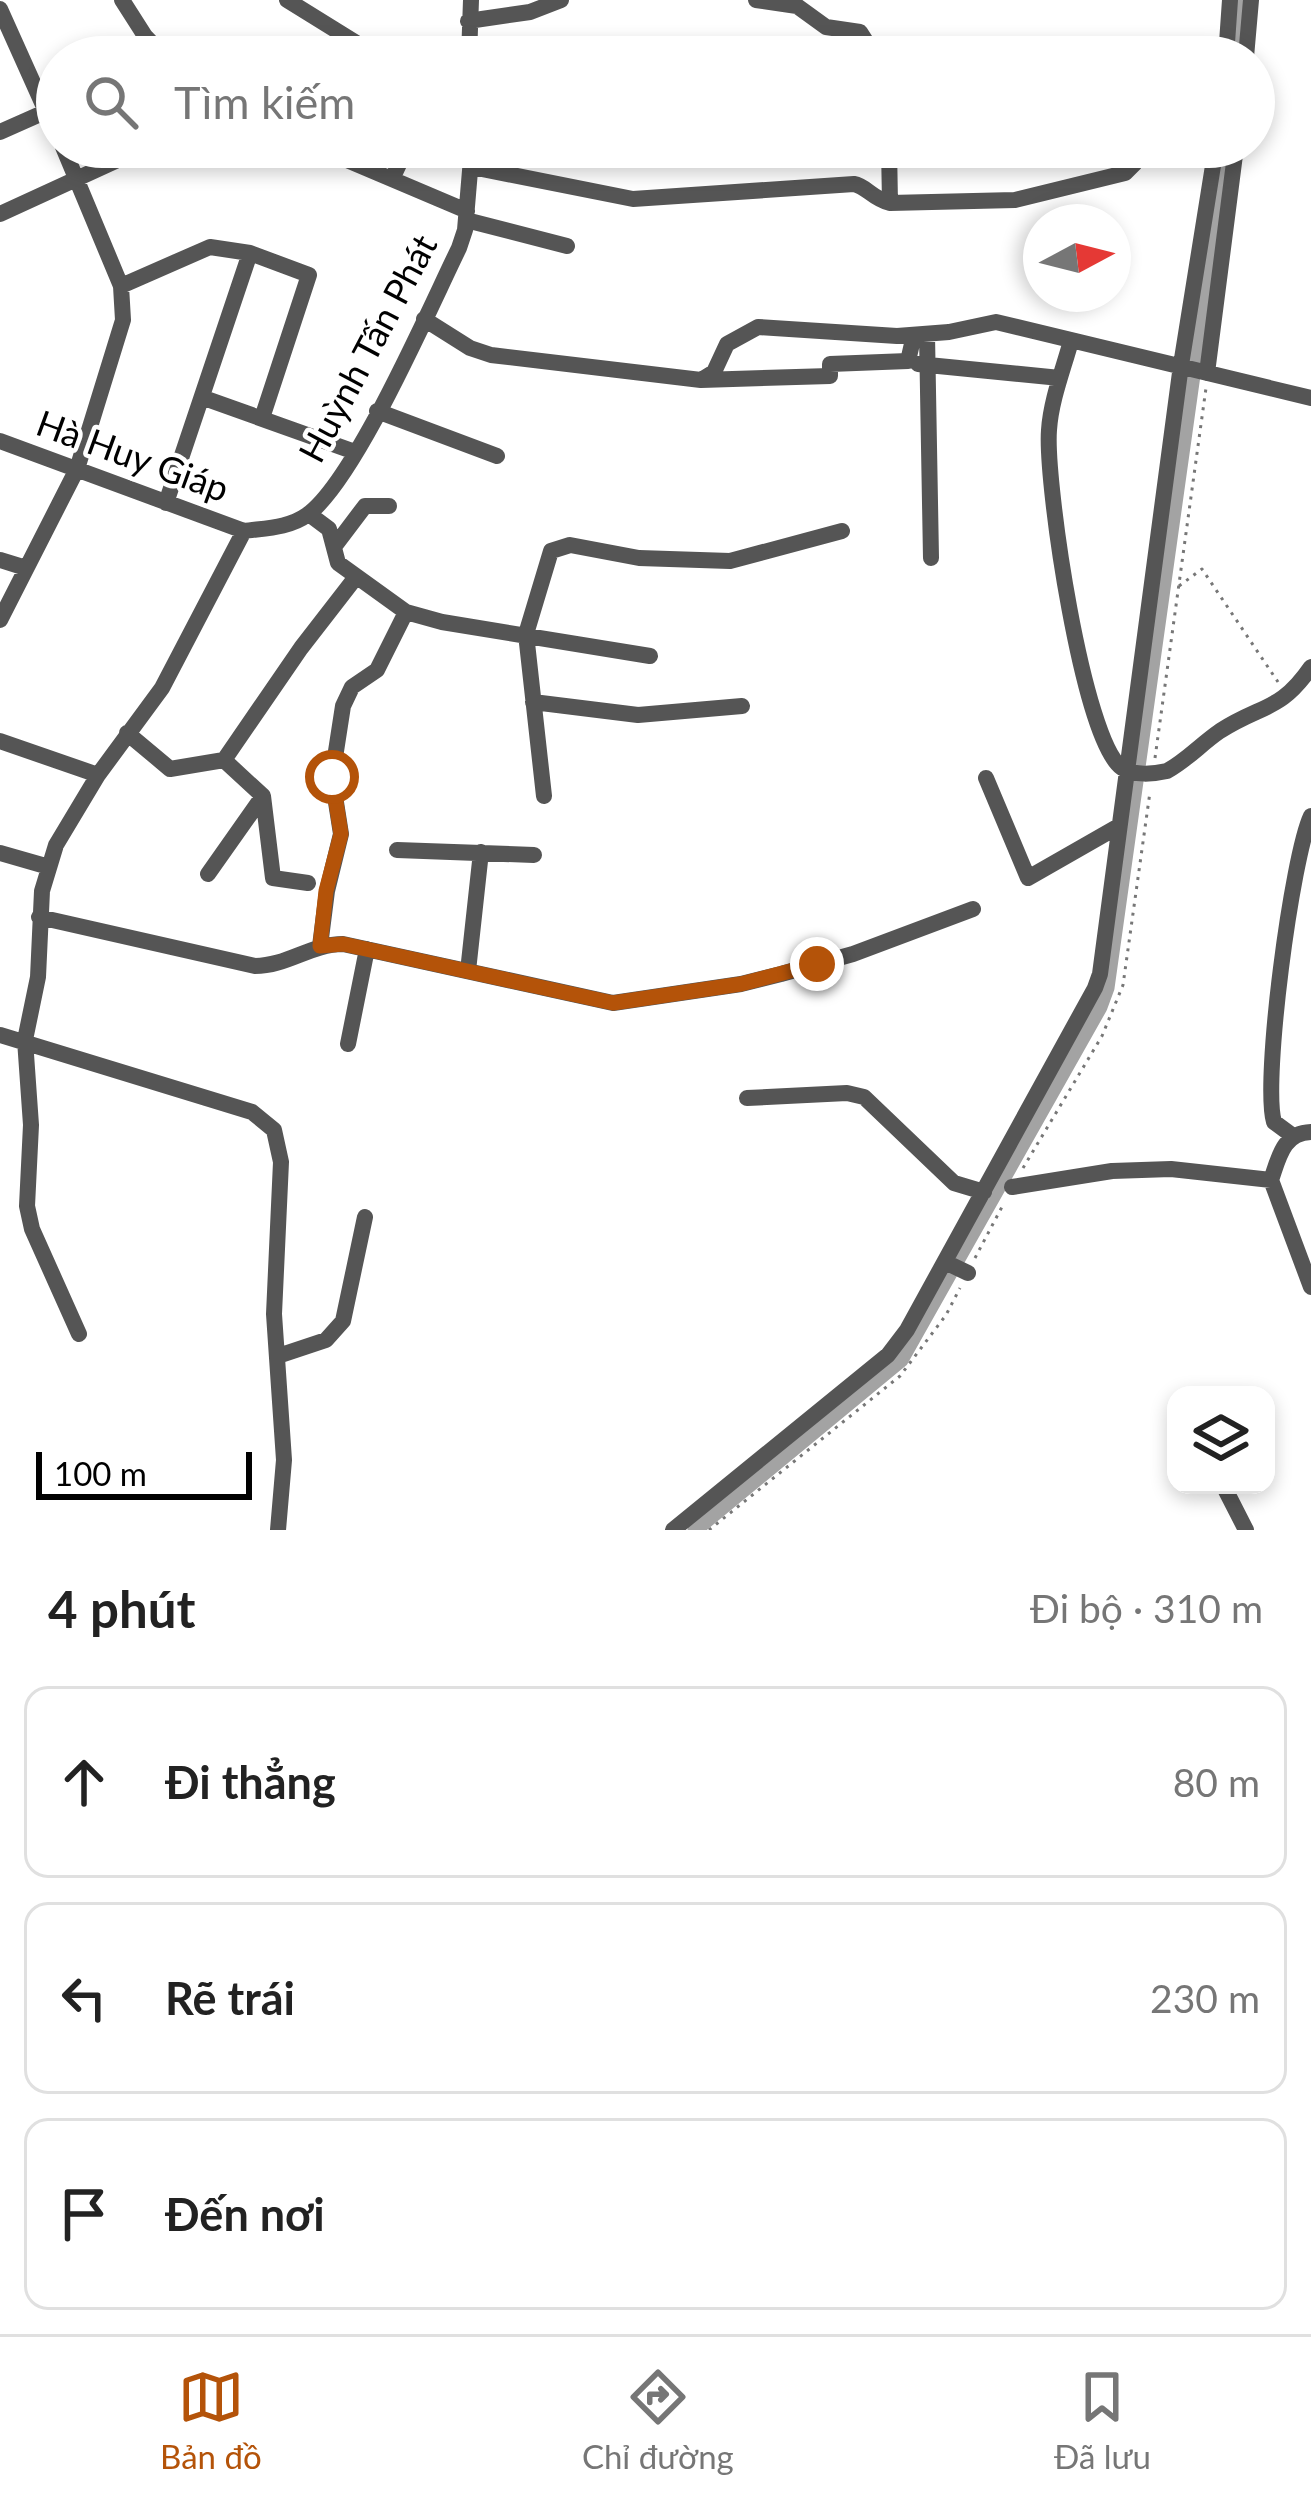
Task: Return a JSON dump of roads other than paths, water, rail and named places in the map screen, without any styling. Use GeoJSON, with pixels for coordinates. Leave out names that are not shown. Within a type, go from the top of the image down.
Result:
{"type":"FeatureCollection","features":[{"type":"Feature","properties":{"kind":"street"},"geometry":{"type":"LineString","coordinates":[[122,0],[145,36]]}},
{"type":"Feature","properties":{"kind":"street"},"geometry":{"type":"LineString","coordinates":[[287,0],[345,36]]}},
{"type":"Feature","properties":{"kind":"street"},"geometry":{"type":"LineString","coordinates":[[468,36],[470,0]]}},
{"type":"Feature","properties":{"kind":"street"},"geometry":{"type":"LineString","coordinates":[[468,21],[530,12],[561,0]]}},
{"type":"Feature","properties":{"kind":"street"},"geometry":{"type":"LineString","coordinates":[[756,0],[797,6],[826,27],[863,36]]}},
{"type":"Feature","properties":{"kind":"street"},"geometry":{"type":"LineString","coordinates":[[1228,36],[1230,0]]}},
{"type":"Feature","properties":{"kind":"street"},"geometry":{"type":"LineString","coordinates":[[1248,36],[1251,0]]}},
{"type":"Feature","properties":{"kind":"street"},"geometry":{"type":"LineString","coordinates":[[0,9],[36,91]]}},
{"type":"Feature","properties":{"kind":"street"},"geometry":{"type":"LineString","coordinates":[[0,132],[36,116]]}},
{"type":"Feature","properties":{"kind":"street"},"geometry":{"type":"LineString","coordinates":[[0,620],[77,469],[123,320],[121,286],[74,168]]}},
{"type":"Feature","properties":{"kind":"street"},"geometry":{"type":"LineString","coordinates":[[0,214],[101,168]]}},
{"type":"Feature","properties":{"kind":"street"},"geometry":{"type":"LineString","coordinates":[[366,168],[467,216],[567,246]]}},
{"type":"Feature","properties":{"kind":"street"},"geometry":{"type":"LineString","coordinates":[[392,179],[397,168]]}},
{"type":"Feature","properties":{"kind":"street","name":"Huỳnh Tấn Phát"},"geometry":{"type":"LineString","coordinates":[[244,531],[285,525],[309,514],[328,495],[356,452],[459,248],[472,168]]}},
{"type":"Feature","properties":{"kind":"street"},"geometry":{"type":"LineString","coordinates":[[477,168],[633,199],[859,184],[875,200],[890,203],[1015,200],[1130,168]]}},
{"type":"Feature","properties":{"kind":"street"},"geometry":{"type":"LineString","coordinates":[[889,168],[890,203]]}},
{"type":"Feature","properties":{"kind":"street"},"geometry":{"type":"LineString","coordinates":[[1193,369],[1214,168]]}},
{"type":"Feature","properties":{"kind":"street"},"geometry":{"type":"LineString","coordinates":[[673,1530],[888,1355],[907,1330],[1095,988],[1193,369],[1232,168]]}},
{"type":"Feature","properties":{"kind":"street"},"geometry":{"type":"LineString","coordinates":[[121,286],[210,247],[250,253],[309,275],[262,418]]}},
{"type":"Feature","properties":{"kind":"street"},"geometry":{"type":"LineString","coordinates":[[166,503],[250,253]]}},
{"type":"Feature","properties":{"kind":"street"},"geometry":{"type":"LineString","coordinates":[[424,319],[470,348],[491,355],[700,380],[830,376],[830,364],[908,361],[921,335]]}},
{"type":"Feature","properties":{"kind":"street"},"geometry":{"type":"LineString","coordinates":[[700,380],[714,372],[727,344],[758,327],[921,335],[997,322],[1311,398]]}},
{"type":"Feature","properties":{"kind":"street"},"geometry":{"type":"LineString","coordinates":[[921,335],[928,366],[931,558]]}},
{"type":"Feature","properties":{"kind":"street"},"geometry":{"type":"LineString","coordinates":[[1071,341],[1051,412],[1048,448],[1062,573],[1084,678],[1111,756],[1126,771],[1152,775],[1184,762],[1241,718],[1278,704],[1311,667]]}},
{"type":"Feature","properties":{"kind":"street"},"geometry":{"type":"LineString","coordinates":[[902,361],[1060,378]]}},
{"type":"Feature","properties":{"kind":"street"},"geometry":{"type":"LineString","coordinates":[[204,398],[356,452]]}},
{"type":"Feature","properties":{"kind":"street"},"geometry":{"type":"LineString","coordinates":[[376,411],[497,456]]}},
{"type":"Feature","properties":{"kind":"street","name":"Hà Huy Giáp"},"geometry":{"type":"LineString","coordinates":[[0,441],[244,531]]}},
{"type":"Feature","properties":{"kind":"street"},"geometry":{"type":"LineString","coordinates":[[334,548],[365,506],[389,506]]}},
{"type":"Feature","properties":{"kind":"street"},"geometry":{"type":"LineString","coordinates":[[309,514],[329,529],[338,563],[406,612],[650,656]]}},
{"type":"Feature","properties":{"kind":"street"},"geometry":{"type":"LineString","coordinates":[[79,1334],[28,1216],[31,1125],[25,1040],[38,977],[39,917],[49,867],[56,845],[98,775],[162,688],[244,531]]}},
{"type":"Feature","properties":{"kind":"street"},"geometry":{"type":"LineString","coordinates":[[544,796],[526,634],[551,551],[561,545],[639,558],[730,561],[842,531]]}},
{"type":"Feature","properties":{"kind":"street"},"geometry":{"type":"LineString","coordinates":[[0,560],[26,568]]}},
{"type":"Feature","properties":{"kind":"street"},"geometry":{"type":"LineString","coordinates":[[127,733],[170,769],[224,760],[356,577]]}},
{"type":"Feature","properties":{"kind":"street"},"geometry":{"type":"LineString","coordinates":[[320,946],[326,891],[340,848],[332,777],[343,706],[352,688],[376,670],[406,612]]}},
{"type":"Feature","properties":{"kind":"street"},"geometry":{"type":"LineString","coordinates":[[533,702],[638,715],[742,706]]}},
{"type":"Feature","properties":{"kind":"street"},"geometry":{"type":"LineString","coordinates":[[0,741],[98,775]]}},
{"type":"Feature","properties":{"kind":"street"},"geometry":{"type":"LineString","coordinates":[[224,760],[262,796],[273,878],[308,883]]}},
{"type":"Feature","properties":{"kind":"street"},"geometry":{"type":"LineString","coordinates":[[986,778],[1028,878],[1119,826]]}},
{"type":"Feature","properties":{"kind":"street"},"geometry":{"type":"LineString","coordinates":[[208,874],[262,796]]}},
{"type":"Feature","properties":{"kind":"street"},"geometry":{"type":"LineString","coordinates":[[1311,816],[1299,845],[1272,1080],[1274,1122],[1302,1134],[1282,1150],[1271,1180],[1311,1287]]}},
{"type":"Feature","properties":{"kind":"street"},"geometry":{"type":"LineString","coordinates":[[398,850],[534,856]]}},
{"type":"Feature","properties":{"kind":"street"},"geometry":{"type":"LineString","coordinates":[[467,971],[481,852]]}},
{"type":"Feature","properties":{"kind":"street"},"geometry":{"type":"LineString","coordinates":[[0,853],[49,867]]}},
{"type":"Feature","properties":{"kind":"street"},"geometry":{"type":"LineString","coordinates":[[39,917],[255,966],[282,962],[320,946],[343,944],[598,1001],[629,1001],[781,974],[853,954],[973,909]]}},
{"type":"Feature","properties":{"kind":"street"},"geometry":{"type":"LineString","coordinates":[[349,1044],[367,949]]}},
{"type":"Feature","properties":{"kind":"street"},"geometry":{"type":"LineString","coordinates":[[0,1035],[252,1112],[274,1130],[281,1162],[274,1302],[284,1460],[278,1530]]}},
{"type":"Feature","properties":{"kind":"street"},"geometry":{"type":"LineString","coordinates":[[747,1098],[847,1093],[864,1097],[954,1183],[984,1192]]}},
{"type":"Feature","properties":{"kind":"street"},"geometry":{"type":"LineString","coordinates":[[1012,1187],[1112,1171],[1171,1168],[1271,1180]]}},
{"type":"Feature","properties":{"kind":"street"},"geometry":{"type":"LineString","coordinates":[[278,1355],[326,1340],[343,1321],[365,1217]]}},
{"type":"Feature","properties":{"kind":"street"},"geometry":{"type":"LineString","coordinates":[[945,1262],[968,1273]]}},
{"type":"Feature","properties":{"kind":"street"},"geometry":{"type":"LineString","coordinates":[[1228,1494],[1246,1530]]}},
{"type":"Feature","properties":{"kind":"waterway"},"geometry":{"type":"LineString","coordinates":[[1238,36],[1241,0]]}},
{"type":"Feature","properties":{"kind":"waterway"},"geometry":{"type":"LineString","coordinates":[[695,1530],[901,1360],[1100,1007],[1107,988],[1222,168]]}}]}
